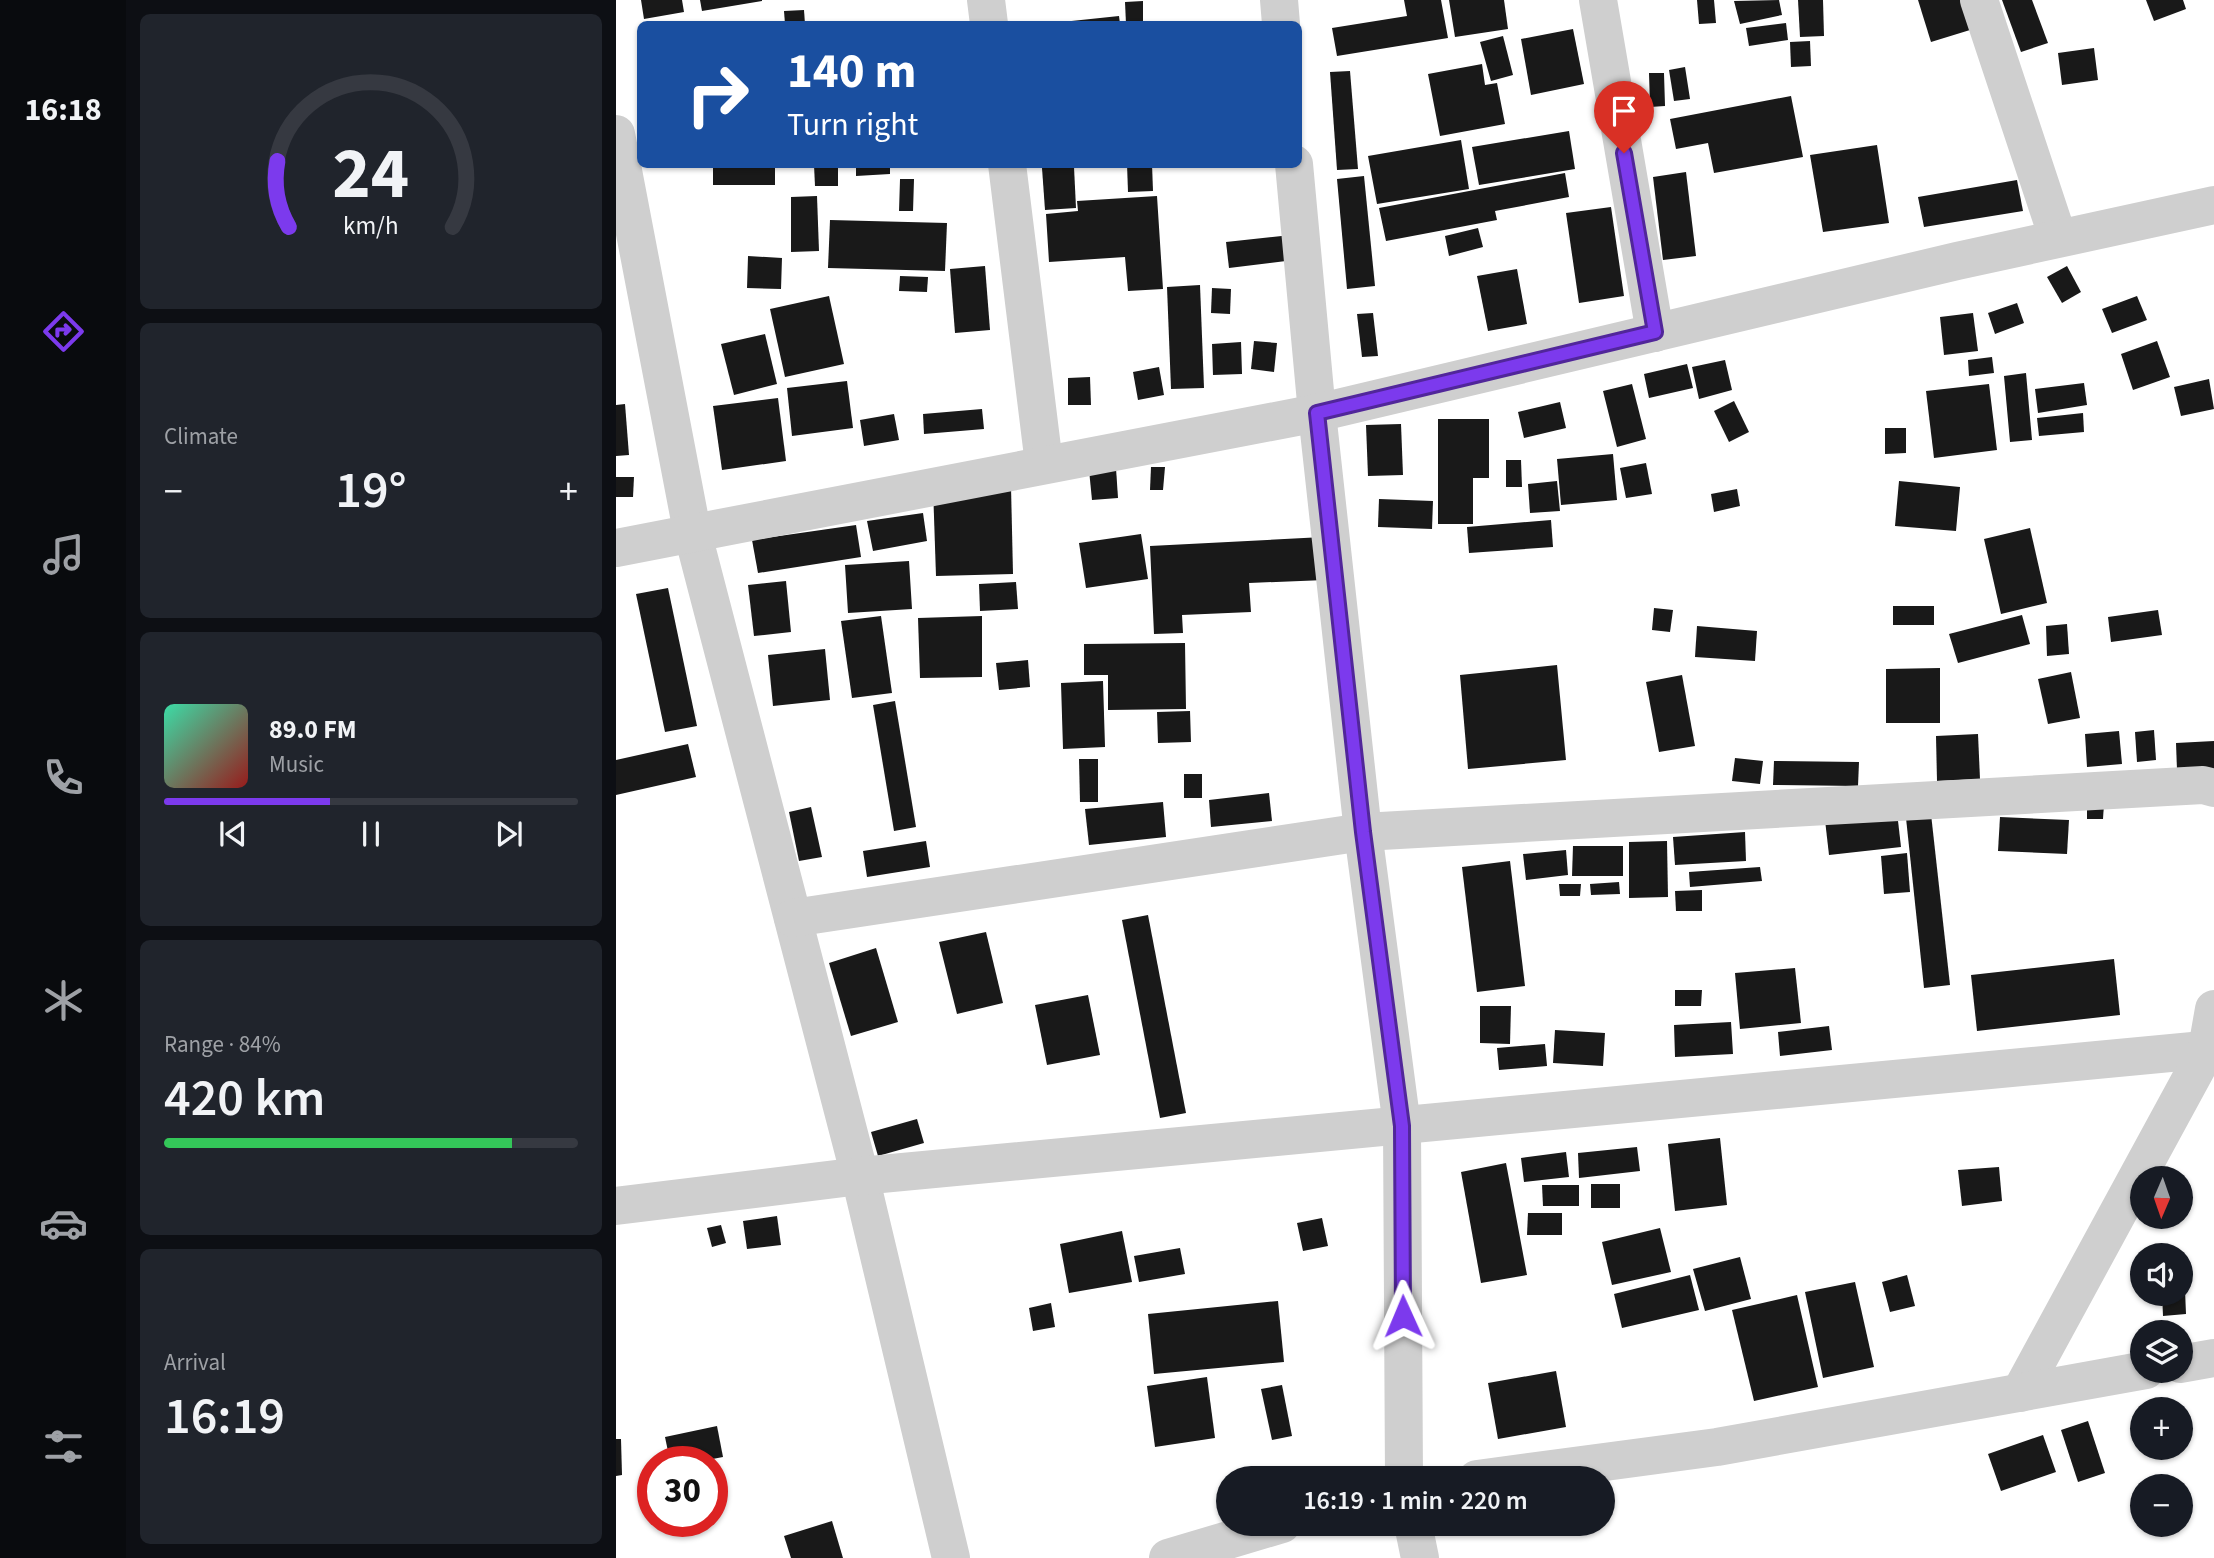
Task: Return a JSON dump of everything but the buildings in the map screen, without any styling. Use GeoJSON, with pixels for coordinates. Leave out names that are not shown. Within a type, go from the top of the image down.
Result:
{"type":"FeatureCollection","features":[{"type":"Feature","properties":{"kind":"street"},"geometry":{"type":"LineString","coordinates":[[986,0],[989,21]]}},
{"type":"Feature","properties":{"kind":"street"},"geometry":{"type":"LineString","coordinates":[[1279,0],[1281,21]]}},
{"type":"Feature","properties":{"kind":"street"},"geometry":{"type":"LineString","coordinates":[[1598,0],[1655,332]]}},
{"type":"Feature","properties":{"kind":"street"},"geometry":{"type":"LineString","coordinates":[[1979,0],[2058,239]]}},
{"type":"Feature","properties":{"kind":"street"},"geometry":{"type":"LineString","coordinates":[[616,134],[692,531],[860,1176],[951,1558]]}},
{"type":"Feature","properties":{"kind":"street"},"geometry":{"type":"LineString","coordinates":[[1007,168],[1044,464]]}},
{"type":"Feature","properties":{"kind":"street"},"geometry":{"type":"LineString","coordinates":[[1294,168],[1317,413],[1363,832],[1402,1126],[1404,1466]]}},
{"type":"Feature","properties":{"kind":"street"},"geometry":{"type":"LineString","coordinates":[[616,548],[692,531],[1317,413],[1655,332],[2214,205]]}},
{"type":"Feature","properties":{"kind":"street"},"geometry":{"type":"LineString","coordinates":[[793,918],[1363,832],[2175,786],[2203,785],[2214,788]]}},
{"type":"Feature","properties":{"kind":"street"},"geometry":{"type":"LineString","coordinates":[[2020,1393],[2211,1049],[2214,1009]]}},
{"type":"Feature","properties":{"kind":"street"},"geometry":{"type":"LineString","coordinates":[[616,1206],[860,1176],[1402,1126],[1666,1098],[2211,1049]]}},
{"type":"Feature","properties":{"kind":"street"},"geometry":{"type":"LineString","coordinates":[[2193,1362],[2214,1358]]}},
{"type":"Feature","properties":{"kind":"street"},"geometry":{"type":"LineString","coordinates":[[1574,1466],[1717,1447],[2130,1373]]}},
{"type":"Feature","properties":{"kind":"street"},"geometry":{"type":"LineString","coordinates":[[1168,1558],[1242,1536]]}},
{"type":"Feature","properties":{"kind":"street"},"geometry":{"type":"LineString","coordinates":[[1415,1536],[1420,1558]]}},
{"type":"Feature","properties":{"kind":"route"},"geometry":{"type":"LineString","coordinates":[[1403,1316],[1402,1126],[1363,832],[1317,413],[1655,332],[1624,153]]}}]}
